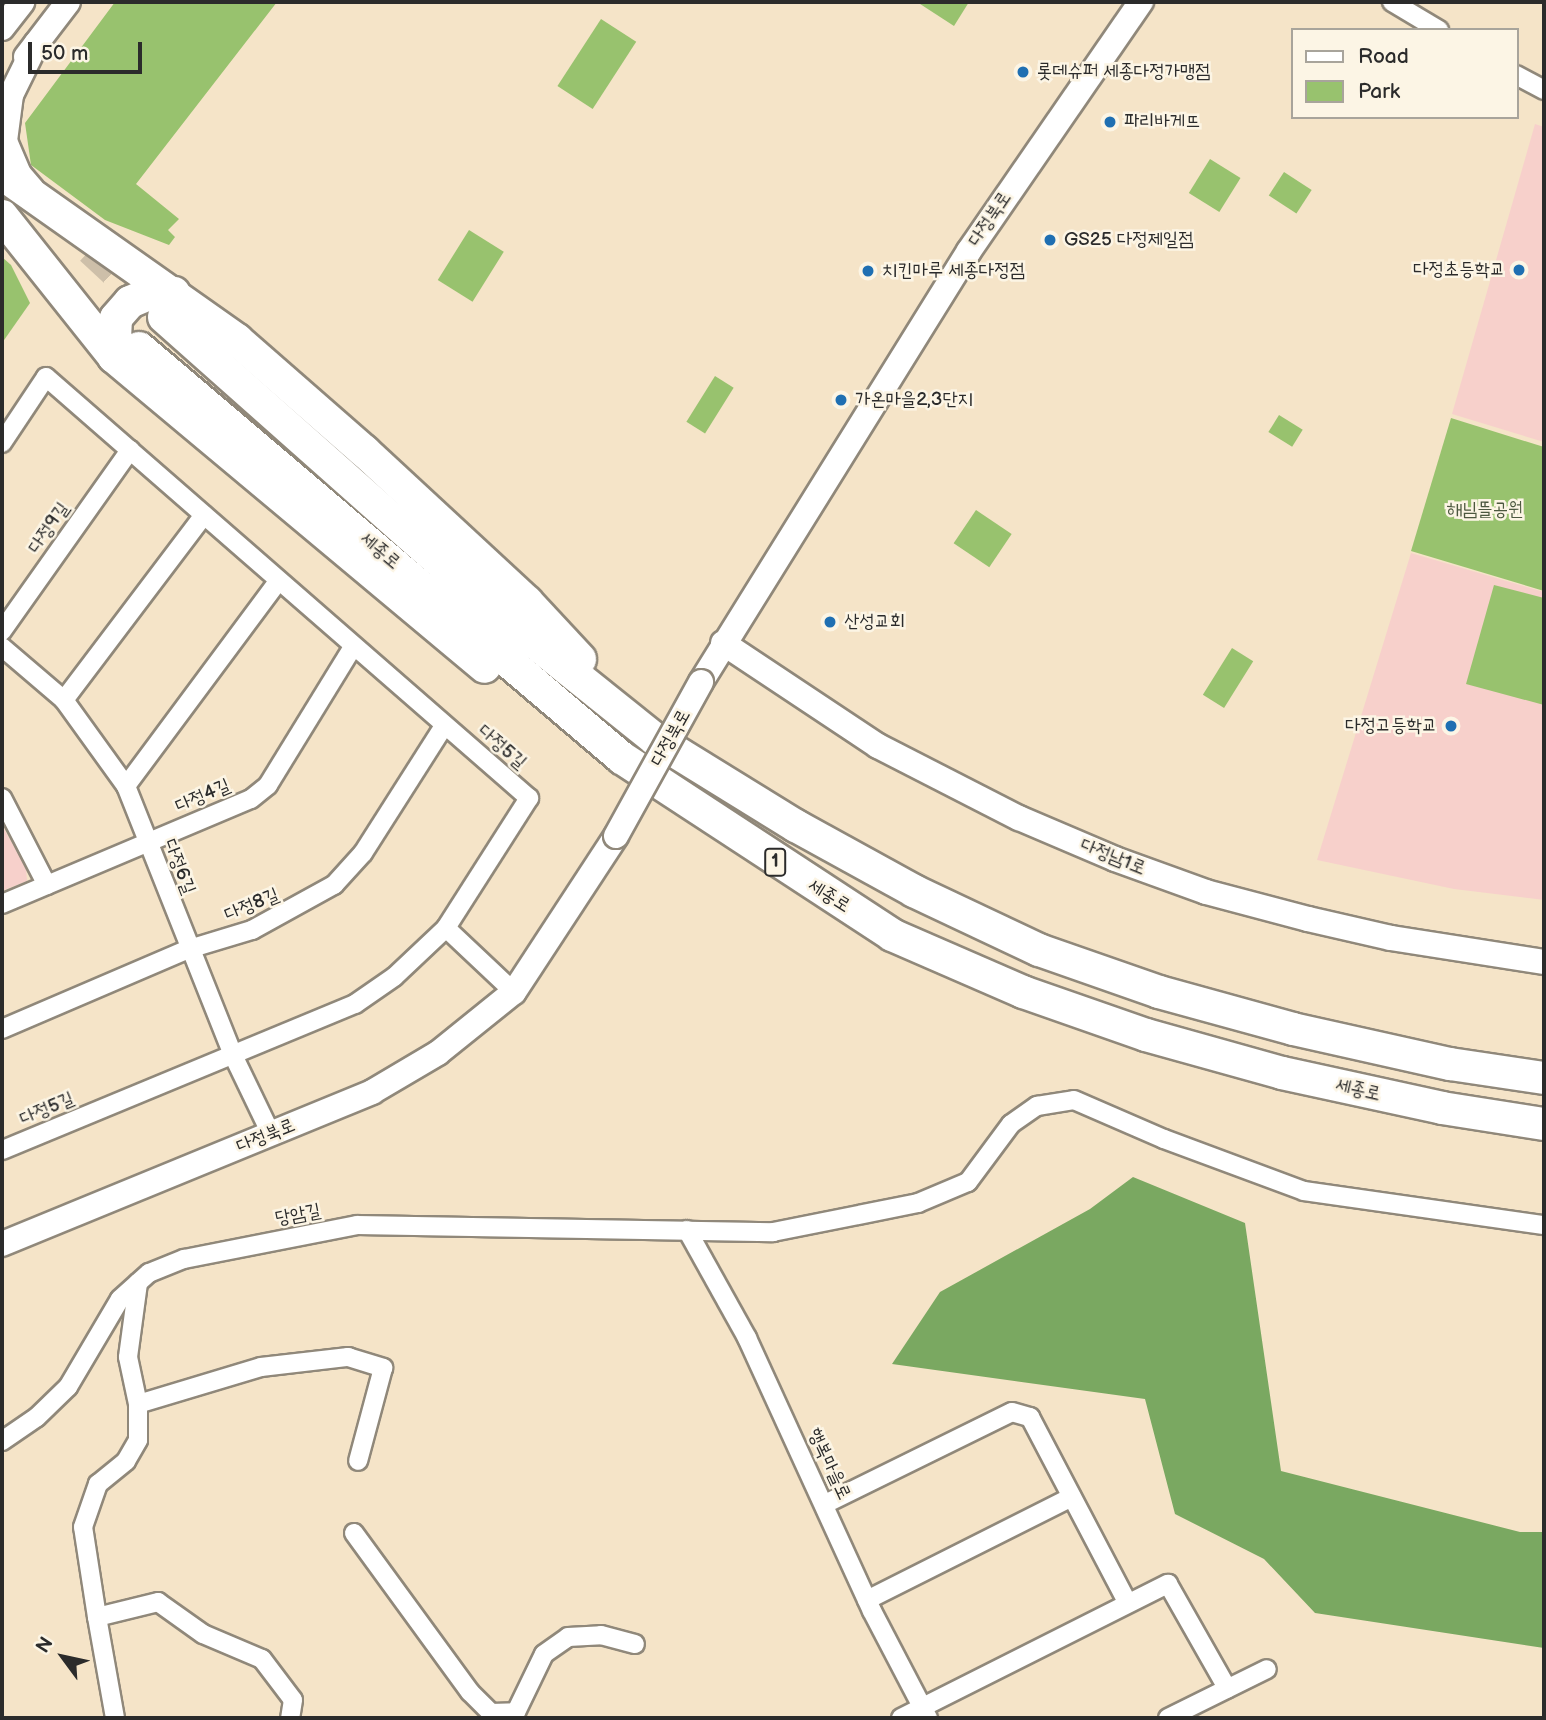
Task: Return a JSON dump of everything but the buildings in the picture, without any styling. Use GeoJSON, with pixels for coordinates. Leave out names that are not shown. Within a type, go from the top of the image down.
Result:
{"type":"FeatureCollection","features":[{"type":"Feature","properties":{"kind":"highway"},"geometry":{"type":"LineString","coordinates":[[2,174],[45,202],[169,305]]}},
{"type":"Feature","properties":{"kind":"highway","name":"세종로"},"geometry":{"type":"LineString","coordinates":[[2,216],[127,352],[475,660],[581,742],[675,809],[770,859],[892,935],[1023,992],[1146,1035],[1282,1073],[1442,1108],[1544,1124]]}},
{"type":"Feature","properties":{"kind":"highway"},"geometry":{"type":"LineString","coordinates":[[127,352],[116,318],[130,302],[156,291],[169,305]]}},
{"type":"Feature","properties":{"kind":"highway","name":"1"},"geometry":{"type":"LineString","coordinates":[[169,305],[237,340],[364,451],[527,602],[655,739],[819,839],[1039,950],[1159,992],[1369,1046],[1544,1078]]}},
{"type":"Feature","properties":{"kind":"highway"},"geometry":{"type":"LineString","coordinates":[[1369,1046],[1544,1059]]}},
{"type":"Feature","properties":{"kind":"highway"},"geometry":{"type":"LineString","coordinates":[[1282,1073],[1450,1126],[1544,1140]]}},
{"type":"Feature","properties":{"kind":"street"},"geometry":{"type":"LineString","coordinates":[[2,27],[22,2]]}},
{"type":"Feature","properties":{"kind":"street"},"geometry":{"type":"LineString","coordinates":[[2,92],[68,2]]}},
{"type":"Feature","properties":{"kind":"street","name":"다정북로"},"geometry":{"type":"LineString","coordinates":[[2,1244],[372,1092],[438,1053],[514,992],[616,836],[723,643],[969,251],[1141,2]]}},
{"type":"Feature","properties":{"kind":"street"},"geometry":{"type":"LineString","coordinates":[[1392,2],[1436,28]]}},
{"type":"Feature","properties":{"kind":"street"},"geometry":{"type":"LineString","coordinates":[[36,44],[11,95],[5,141],[19,174],[45,202]]}},
{"type":"Feature","properties":{"kind":"street"},"geometry":{"type":"LineString","coordinates":[[1518,76],[1544,90]]}},
{"type":"Feature","properties":{"kind":"street","name":"다정5길"},"geometry":{"type":"LineString","coordinates":[[2,443],[46,377],[528,798],[446,928],[394,977],[355,1004],[312,1025],[232,1053],[2,1150]]}},
{"type":"Feature","properties":{"kind":"street","name":"다정9길"},"geometry":{"type":"LineString","coordinates":[[2,631],[130,450]]}},
{"type":"Feature","properties":{"kind":"street"},"geometry":{"type":"LineString","coordinates":[[64,700],[204,515]]}},
{"type":"Feature","properties":{"kind":"street"},"geometry":{"type":"LineString","coordinates":[[126,786],[278,581]]}},
{"type":"Feature","properties":{"kind":"street","name":"다정남1로"},"geometry":{"type":"LineString","coordinates":[[723,643],[889,751],[1019,818],[1115,859],[1206,892],[1308,919],[1391,938],[1544,962]]}},
{"type":"Feature","properties":{"kind":"street","name":"다정4길"},"geometry":{"type":"LineString","coordinates":[[2,904],[251,799],[268,785],[353,647]]}},
{"type":"Feature","properties":{"kind":"street","name":"다정6길"},"geometry":{"type":"LineString","coordinates":[[2,648],[64,700],[126,786],[189,950],[232,1053],[271,1134]]}},
{"type":"Feature","properties":{"kind":"street","name":"다정8길"},"geometry":{"type":"LineString","coordinates":[[2,1029],[189,950],[252,930],[334,885],[363,853],[444,726]]}},
{"type":"Feature","properties":{"kind":"street"},"geometry":{"type":"LineString","coordinates":[[2,799],[47,885]]}},
{"type":"Feature","properties":{"kind":"street"},"geometry":{"type":"LineString","coordinates":[[446,928],[514,992]]}},
{"type":"Feature","properties":{"kind":"street","name":"당암길"},"geometry":{"type":"LineString","coordinates":[[2,1441],[37,1417],[68,1387],[103,1321],[138,1283],[149,1273],[184,1259],[357,1225],[773,1232],[918,1203],[968,1182],[1011,1124],[1037,1106],[1074,1100],[1164,1139],[1304,1191],[1544,1225]]}},
{"type":"Feature","properties":{"kind":"street","name":"행복마을로"},"geometry":{"type":"LineString","coordinates":[[687,1230],[747,1338],[867,1600],[925,1713]]}},
{"type":"Feature","properties":{"kind":"street"},"geometry":{"type":"LineString","coordinates":[[115,1718],[83,1527],[99,1483],[126,1461],[138,1440],[138,1404],[128,1357],[138,1283]]}},
{"type":"Feature","properties":{"kind":"street"},"geometry":{"type":"LineString","coordinates":[[138,1404],[261,1367],[348,1357],[383,1368],[358,1461]]}},
{"type":"Feature","properties":{"kind":"street"},"geometry":{"type":"LineString","coordinates":[[825,1504],[1012,1412],[1030,1417],[1127,1602]]}},
{"type":"Feature","properties":{"kind":"street"},"geometry":{"type":"LineString","coordinates":[[867,1600],[1072,1497]]}},
{"type":"Feature","properties":{"kind":"street"},"geometry":{"type":"LineString","coordinates":[[354,1533],[488,1716],[516,1712],[544,1654],[568,1637],[601,1635],[635,1644]]}},
{"type":"Feature","properties":{"kind":"street"},"geometry":{"type":"LineString","coordinates":[[901,1718],[925,1713],[1127,1602],[1168,1584],[1227,1688]]}},
{"type":"Feature","properties":{"kind":"street"},"geometry":{"type":"LineString","coordinates":[[97,1617],[158,1602],[202,1634],[262,1659],[293,1700],[290,1718]]}},
{"type":"Feature","properties":{"kind":"street"},"geometry":{"type":"LineString","coordinates":[[1168,1718],[1267,1669]]}},
{"type":"Feature","properties":{"kind":"shaded area","name":"다정초등학교"},"geometry":{"type":"Polygon","coordinates":[[[1535,124],[1544,127],[1544,442],[1452,414],[1535,124]]]}},
{"type":"Feature","properties":{"kind":"shaded area","name":"다정고등학교"},"geometry":{"type":"Polygon","coordinates":[[[1411,553],[1544,592],[1544,900],[1454,889],[1317,860],[1411,553]]]}},
{"type":"Feature","properties":{"kind":"shaded area"},"geometry":{"type":"Polygon","coordinates":[[[2,825],[26,868],[27,881],[2,891],[2,825]]]}},
{"type":"Feature","properties":{"kind":"green space"},"geometry":{"type":"Polygon","coordinates":[[[115,2],[277,2],[136,184],[179,219],[168,230],[175,237],[169,245],[105,220],[31,165],[25,123],[115,2]]]}},
{"type":"Feature","properties":{"kind":"green space"},"geometry":{"type":"Polygon","coordinates":[[[917,2],[969,2],[954,26],[917,2]]]}},
{"type":"Feature","properties":{"kind":"green space"},"geometry":{"type":"Polygon","coordinates":[[[601,19],[636,42],[593,109],[557,86],[601,19]]]}},
{"type":"Feature","properties":{"kind":"green space"},"geometry":{"type":"Polygon","coordinates":[[[1210,159],[1241,178],[1219,212],[1189,193],[1210,159]]]}},
{"type":"Feature","properties":{"kind":"green space"},"geometry":{"type":"Polygon","coordinates":[[[1284,172],[1312,190],[1296,213],[1269,195],[1284,172]]]}},
{"type":"Feature","properties":{"kind":"green space"},"geometry":{"type":"Polygon","coordinates":[[[469,230],[504,252],[473,302],[438,280],[469,230]]]}},
{"type":"Feature","properties":{"kind":"green space"},"geometry":{"type":"Polygon","coordinates":[[[2,257],[11,265],[30,303],[2,343],[2,257]]]}},
{"type":"Feature","properties":{"kind":"green space"},"geometry":{"type":"Polygon","coordinates":[[[715,376],[734,388],[705,433],[686,422],[715,376]]]}},
{"type":"Feature","properties":{"kind":"green space"},"geometry":{"type":"Polygon","coordinates":[[[1279,415],[1303,430],[1292,447],[1268,432],[1279,415]]]}},
{"type":"Feature","properties":{"kind":"green space","name":"해님뜰공원"},"geometry":{"type":"Polygon","coordinates":[[[1451,418],[1544,447],[1544,591],[1411,551],[1451,418]]]}},
{"type":"Feature","properties":{"kind":"green space"},"geometry":{"type":"Polygon","coordinates":[[[976,510],[1012,534],[989,567],[954,543],[976,510]]]}},
{"type":"Feature","properties":{"kind":"green space"},"geometry":{"type":"Polygon","coordinates":[[[1494,585],[1544,598],[1544,705],[1466,684],[1494,585]]]}},
{"type":"Feature","properties":{"kind":"green space"},"geometry":{"type":"Polygon","coordinates":[[[1232,648],[1253,661],[1224,708],[1203,695],[1232,648]]]}},
{"type":"Feature","properties":{"kind":"green space"},"geometry":{"type":"Polygon","coordinates":[[[1133,1177],[1245,1223],[1281,1471],[1520,1532],[1544,1532],[1544,1648],[1315,1613],[1264,1559],[1175,1514],[1145,1399],[892,1364],[940,1292],[1090,1209],[1133,1177]]]}},
{"type":"Feature","properties":{"kind":"tunnel"},"geometry":{"type":"LineString","coordinates":[[91,249],[161,314]]}},
{"type":"Feature","properties":{"kind":"place","name":"롯데슈퍼 세종다정가맹점"},"geometry":{"type":"Point","coordinates":[1023,72]}},
{"type":"Feature","properties":{"kind":"place","name":"파리바게뜨"},"geometry":{"type":"Point","coordinates":[1110,122]}},
{"type":"Feature","properties":{"kind":"place","name":"GS25 다정제일점"},"geometry":{"type":"Point","coordinates":[1050,240]}},
{"type":"Feature","properties":{"kind":"place","name":"다정초등학교"},"geometry":{"type":"Point","coordinates":[1519,270]}},
{"type":"Feature","properties":{"kind":"place","name":"치킨마루 세종다정점"},"geometry":{"type":"Point","coordinates":[868,271]}},
{"type":"Feature","properties":{"kind":"place","name":"가온마을2,3단지"},"geometry":{"type":"Point","coordinates":[841,400]}},
{"type":"Feature","properties":{"kind":"place","name":"산성교회"},"geometry":{"type":"Point","coordinates":[830,622]}},
{"type":"Feature","properties":{"kind":"place","name":"다정고등학교"},"geometry":{"type":"Point","coordinates":[1451,726]}}]}
